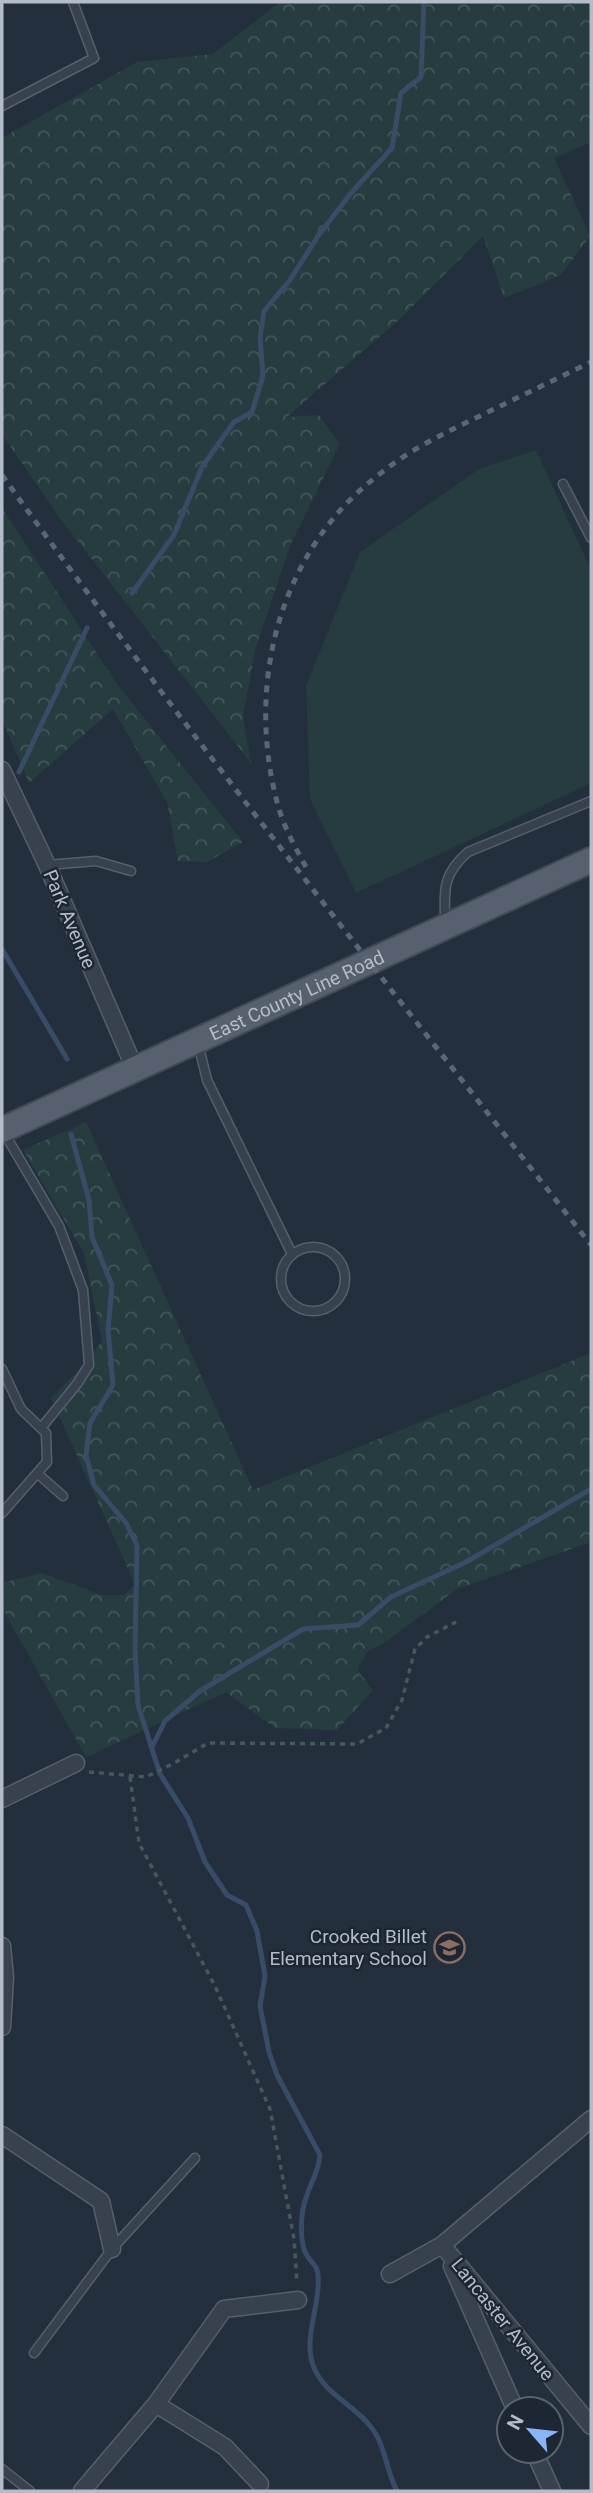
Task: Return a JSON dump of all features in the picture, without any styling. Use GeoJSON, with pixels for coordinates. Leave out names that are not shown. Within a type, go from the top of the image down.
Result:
{"type":"FeatureCollection","features":[{"type":"Feature","properties":{"kind":"main road","name":"East County Line Road"},"geometry":{"type":"LineString","coordinates":[[2,1130],[591,860]]}},
{"type":"Feature","properties":{"kind":"street","name":"Park Avenue"},"geometry":{"type":"LineString","coordinates":[[2,770],[47,865],[135,1069]]}},
{"type":"Feature","properties":{"kind":"street"},"geometry":{"type":"LineString","coordinates":[[2,1799],[76,1763]]}},
{"type":"Feature","properties":{"kind":"street"},"geometry":{"type":"LineString","coordinates":[[2,1946],[5,1977],[2,2027]]}},
{"type":"Feature","properties":{"kind":"street"},"geometry":{"type":"LineString","coordinates":[[390,2274],[442,2245],[591,2119]]}},
{"type":"Feature","properties":{"kind":"street"},"geometry":{"type":"LineString","coordinates":[[2,2135],[101,2201],[112,2249]]}},
{"type":"Feature","properties":{"kind":"street"},"geometry":{"type":"LineString","coordinates":[[442,2245],[509,2395]]}},
{"type":"Feature","properties":{"kind":"street","name":"Lancaster Avenue"},"geometry":{"type":"LineString","coordinates":[[442,2245],[591,2426]]}},
{"type":"Feature","properties":{"kind":"street"},"geometry":{"type":"LineString","coordinates":[[82,2491],[156,2404],[224,2309],[298,2300]]}},
{"type":"Feature","properties":{"kind":"street"},"geometry":{"type":"LineString","coordinates":[[156,2404],[225,2447],[260,2484]]}},
{"type":"Feature","properties":{"kind":"street"},"geometry":{"type":"LineString","coordinates":[[540,2465],[552,2491]]}},
{"type":"Feature","properties":{"kind":"lane"},"geometry":{"type":"LineString","coordinates":[[2,106],[94,58],[73,2]]}},
{"type":"Feature","properties":{"kind":"lane"},"geometry":{"type":"LineString","coordinates":[[563,484],[591,538]]}},
{"type":"Feature","properties":{"kind":"lane"},"geometry":{"type":"LineString","coordinates":[[445,927],[445,890],[452,866],[468,852],[591,801]]}},
{"type":"Feature","properties":{"kind":"lane"},"geometry":{"type":"LineString","coordinates":[[47,865],[96,861],[131,871]]}},
{"type":"Feature","properties":{"kind":"lane"},"geometry":{"type":"LineString","coordinates":[[198,1040],[207,1080],[292,1254]]}},
{"type":"Feature","properties":{"kind":"lane"},"geometry":{"type":"LineString","coordinates":[[2,1130],[59,1226],[83,1290],[89,1365],[41,1428]]}},
{"type":"Feature","properties":{"kind":"lane"},"geometry":{"type":"LineString","coordinates":[[321,1247],[338,1258],[345,1278],[340,1297],[323,1309],[312,1311],[301,1309],[292,1303],[281,1284],[285,1262],[292,1254],[301,1249],[321,1247]]}},
{"type":"Feature","properties":{"kind":"lane"},"geometry":{"type":"LineString","coordinates":[[2,1368],[21,1409],[46,1433],[47,1462],[2,1513]]}},
{"type":"Feature","properties":{"kind":"lane"},"geometry":{"type":"LineString","coordinates":[[37,1473],[63,1496]]}},
{"type":"Feature","properties":{"kind":"lane"},"geometry":{"type":"LineString","coordinates":[[34,2353],[112,2249],[195,2158]]}},
{"type":"Feature","properties":{"kind":"lane"},"geometry":{"type":"LineString","coordinates":[[2,2469],[30,2491]]}},
{"type":"Feature","properties":{"kind":"path"},"geometry":{"type":"LineString","coordinates":[[76,1763],[88,1772],[146,1777],[208,1743],[357,1744],[386,1728],[402,1700],[415,1648],[427,1637],[456,1622]]}},
{"type":"Feature","properties":{"kind":"path"},"geometry":{"type":"LineString","coordinates":[[130,1777],[139,1843],[215,1986],[270,2109],[294,2239],[298,2300]]}},
{"type":"Feature","properties":{"kind":"green space"},"geometry":{"type":"Polygon","coordinates":[[[280,2],[591,2],[591,142],[554,158],[590,236],[561,275],[504,298],[483,236],[400,319],[287,417],[319,415],[340,444],[290,546],[256,647],[243,716],[251,763],[59,517],[2,434],[2,138],[137,62],[213,54],[280,2]]]}},
{"type":"Feature","properties":{"kind":"green space"},"geometry":{"type":"Polygon","coordinates":[[[536,450],[591,570],[591,783],[356,893],[310,799],[306,686],[360,552],[479,469],[536,450]]]}},
{"type":"Feature","properties":{"kind":"green space"},"geometry":{"type":"Polygon","coordinates":[[[2,508],[117,684],[243,842],[207,862],[178,861],[167,802],[113,709],[29,783],[2,719],[2,508]]]}},
{"type":"Feature","properties":{"kind":"green space"},"geometry":{"type":"Polygon","coordinates":[[[86,1122],[253,1490],[591,1353],[591,1542],[457,1589],[387,1641],[367,1652],[357,1670],[373,1690],[337,1730],[275,1728],[226,1692],[86,1757],[2,1608],[5,1582],[42,1573],[102,1595],[125,1595],[135,1584],[51,1398],[85,1364],[102,1341],[84,1253],[23,1150],[86,1122]]]}},
{"type":"Feature","properties":{"kind":"waterway"},"geometry":{"type":"LineString","coordinates":[[132,593],[174,535],[202,467],[234,422],[252,412],[263,376],[260,337],[264,311],[290,280],[318,236],[351,193],[392,148],[401,93],[421,77],[424,2]]}},
{"type":"Feature","properties":{"kind":"waterway"},"geometry":{"type":"LineString","coordinates":[[19,772],[87,628]]}},
{"type":"Feature","properties":{"kind":"waterway"},"geometry":{"type":"LineString","coordinates":[[2,949],[67,1059]]}},
{"type":"Feature","properties":{"kind":"waterway"},"geometry":{"type":"LineString","coordinates":[[71,1134],[89,1200],[92,1237],[112,1285],[108,1330],[113,1385],[90,1423],[86,1455],[94,1485],[126,1523],[137,1545],[135,1649],[138,1705],[160,1774],[188,1818],[205,1862],[227,1895],[246,1905],[257,1931],[265,1976],[260,2006],[269,2052],[277,2075],[320,2155],[317,2171],[303,2207],[301,2226],[304,2248],[318,2275],[310,2354],[324,2384],[364,2419],[376,2434],[397,2491]]}},
{"type":"Feature","properties":{"kind":"waterway"},"geometry":{"type":"LineString","coordinates":[[152,1747],[165,1721],[200,1691],[303,1629],[358,1625],[391,1597],[466,1562],[591,1489]]}},
{"type":"Feature","properties":{"kind":"railway"},"geometry":{"type":"LineString","coordinates":[[306,867],[279,809],[270,771],[266,693],[271,654],[281,616],[295,580],[314,546],[351,499],[397,461],[452,430],[591,362]]}},
{"type":"Feature","properties":{"kind":"railway"},"geometry":{"type":"LineString","coordinates":[[2,475],[219,767],[591,1245]]}},
{"type":"Feature","properties":{"kind":"place","name":"Crooked Billet Elementary School"},"geometry":{"type":"Point","coordinates":[450,1947]}}]}
